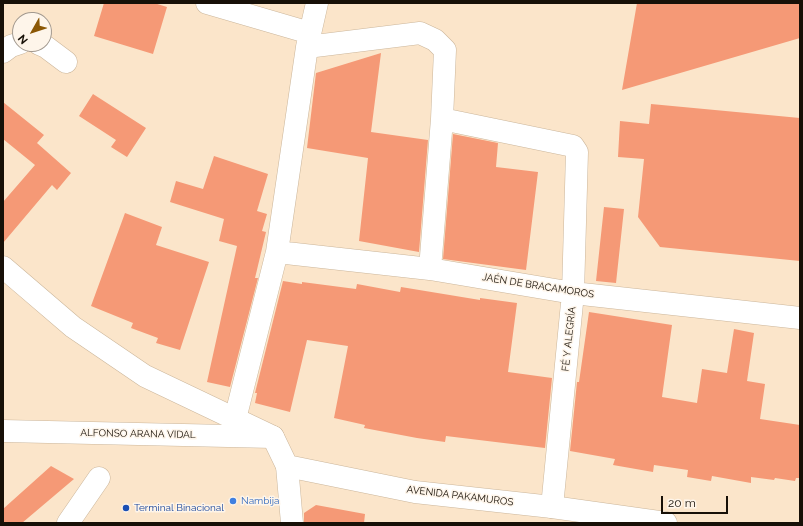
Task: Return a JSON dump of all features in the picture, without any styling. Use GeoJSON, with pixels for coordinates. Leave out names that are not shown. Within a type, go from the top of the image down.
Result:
{"type":"FeatureCollection","features":[{"type":"Feature","properties":{"kind":"main road"},"geometry":{"type":"LineString","coordinates":[[207,3],[309,40],[420,33],[435,40],[445,50],[442,119],[430,269]]}},
{"type":"Feature","properties":{"kind":"main road"},"geometry":{"type":"LineString","coordinates":[[235,419],[277,252],[309,40],[317,3]]}},
{"type":"Feature","properties":{"kind":"main road"},"geometry":{"type":"LineString","coordinates":[[3,52],[12,46]]}},
{"type":"Feature","properties":{"kind":"main road"},"geometry":{"type":"LineString","coordinates":[[52,52],[66,62]]}},
{"type":"Feature","properties":{"kind":"main road","name":"FÉ Y ALEGRÍA"},"geometry":{"type":"LineString","coordinates":[[442,119],[573,146],[576,152],[573,293],[552,507]]}},
{"type":"Feature","properties":{"kind":"main road","name":"JAÉN DE BRACAMOROS"},"geometry":{"type":"LineString","coordinates":[[277,252],[430,269],[573,293],[800,318]]}},
{"type":"Feature","properties":{"kind":"main road"},"geometry":{"type":"LineString","coordinates":[[3,267],[73,327],[145,376],[272,437],[287,466],[292,523]]}},
{"type":"Feature","properties":{"kind":"main road","name":"ALFONSO ARANA VIDAL"},"geometry":{"type":"LineString","coordinates":[[3,431],[272,437]]}},
{"type":"Feature","properties":{"kind":"main road","name":"AVENIDA PAKAMUROS"},"geometry":{"type":"LineString","coordinates":[[287,466],[415,492],[552,507],[666,523]]}},
{"type":"Feature","properties":{"kind":"main road"},"geometry":{"type":"LineString","coordinates":[[68,523],[99,478]]}},
{"type":"Feature","properties":{"kind":"building"},"geometry":{"type":"Polygon","coordinates":[[[104,3],[154,3],[167,7],[153,54],[94,36],[104,3]]]}},
{"type":"Feature","properties":{"kind":"building"},"geometry":{"type":"Polygon","coordinates":[[[637,3],[800,3],[800,38],[622,90],[637,3]]]}},
{"type":"Feature","properties":{"kind":"building"},"geometry":{"type":"Polygon","coordinates":[[[381,53],[371,132],[428,140],[419,252],[359,241],[368,158],[307,148],[316,73],[381,53]]]}},
{"type":"Feature","properties":{"kind":"building"},"geometry":{"type":"Polygon","coordinates":[[[93,94],[146,128],[127,157],[111,147],[116,140],[79,116],[93,94]]]}},
{"type":"Feature","properties":{"kind":"building"},"geometry":{"type":"Polygon","coordinates":[[[3,102],[44,135],[37,143],[71,173],[57,190],[52,185],[3,243],[3,202],[35,165],[3,139],[3,102]]]}},
{"type":"Feature","properties":{"kind":"building"},"geometry":{"type":"Polygon","coordinates":[[[651,104],[800,118],[800,261],[660,247],[638,217],[644,159],[618,157],[620,121],[649,124],[651,104]]]}},
{"type":"Feature","properties":{"kind":"building"},"geometry":{"type":"Polygon","coordinates":[[[453,134],[498,143],[496,167],[538,172],[526,270],[443,259],[453,134]]]}},
{"type":"Feature","properties":{"kind":"building"},"geometry":{"type":"Polygon","coordinates":[[[214,156],[268,174],[257,211],[267,214],[262,231],[266,232],[255,278],[258,278],[230,387],[207,382],[237,246],[219,241],[224,219],[170,202],[176,181],[203,189],[214,156]]]}},
{"type":"Feature","properties":{"kind":"building"},"geometry":{"type":"Polygon","coordinates":[[[604,207],[624,209],[616,283],[596,281],[604,207]]]}},
{"type":"Feature","properties":{"kind":"building"},"geometry":{"type":"Polygon","coordinates":[[[125,213],[162,227],[156,245],[209,262],[180,350],[156,343],[158,338],[131,328],[133,323],[91,306],[125,213]]]}},
{"type":"Feature","properties":{"kind":"building"},"geometry":{"type":"Polygon","coordinates":[[[283,281],[356,289],[357,284],[400,292],[401,287],[480,300],[480,298],[517,303],[508,372],[552,378],[545,448],[446,436],[445,442],[364,428],[365,425],[334,418],[348,346],[307,340],[290,412],[255,403],[257,393],[255,393],[283,281]]]}},
{"type":"Feature","properties":{"kind":"building"},"geometry":{"type":"Polygon","coordinates":[[[589,312],[672,325],[662,397],[697,403],[702,369],[727,373],[734,329],[754,333],[747,381],[765,384],[760,419],[800,425],[800,478],[796,478],[795,481],[751,477],[751,483],[712,476],[711,481],[687,477],[688,470],[654,465],[653,472],[613,465],[615,459],[570,451],[577,382],[579,382],[589,312]]]}},
{"type":"Feature","properties":{"kind":"building"},"geometry":{"type":"Polygon","coordinates":[[[51,466],[74,479],[22,523],[3,523],[3,509],[51,466]]]}},
{"type":"Feature","properties":{"kind":"building"},"geometry":{"type":"Polygon","coordinates":[[[316,505],[365,514],[364,523],[304,523],[304,513],[316,505]]]}},
{"type":"Feature","properties":{"kind":"place","name":"Nambija"},"geometry":{"type":"Point","coordinates":[233,501]}},
{"type":"Feature","properties":{"kind":"place","name":"Terminal Binacional"},"geometry":{"type":"Point","coordinates":[126,508]}}]}
